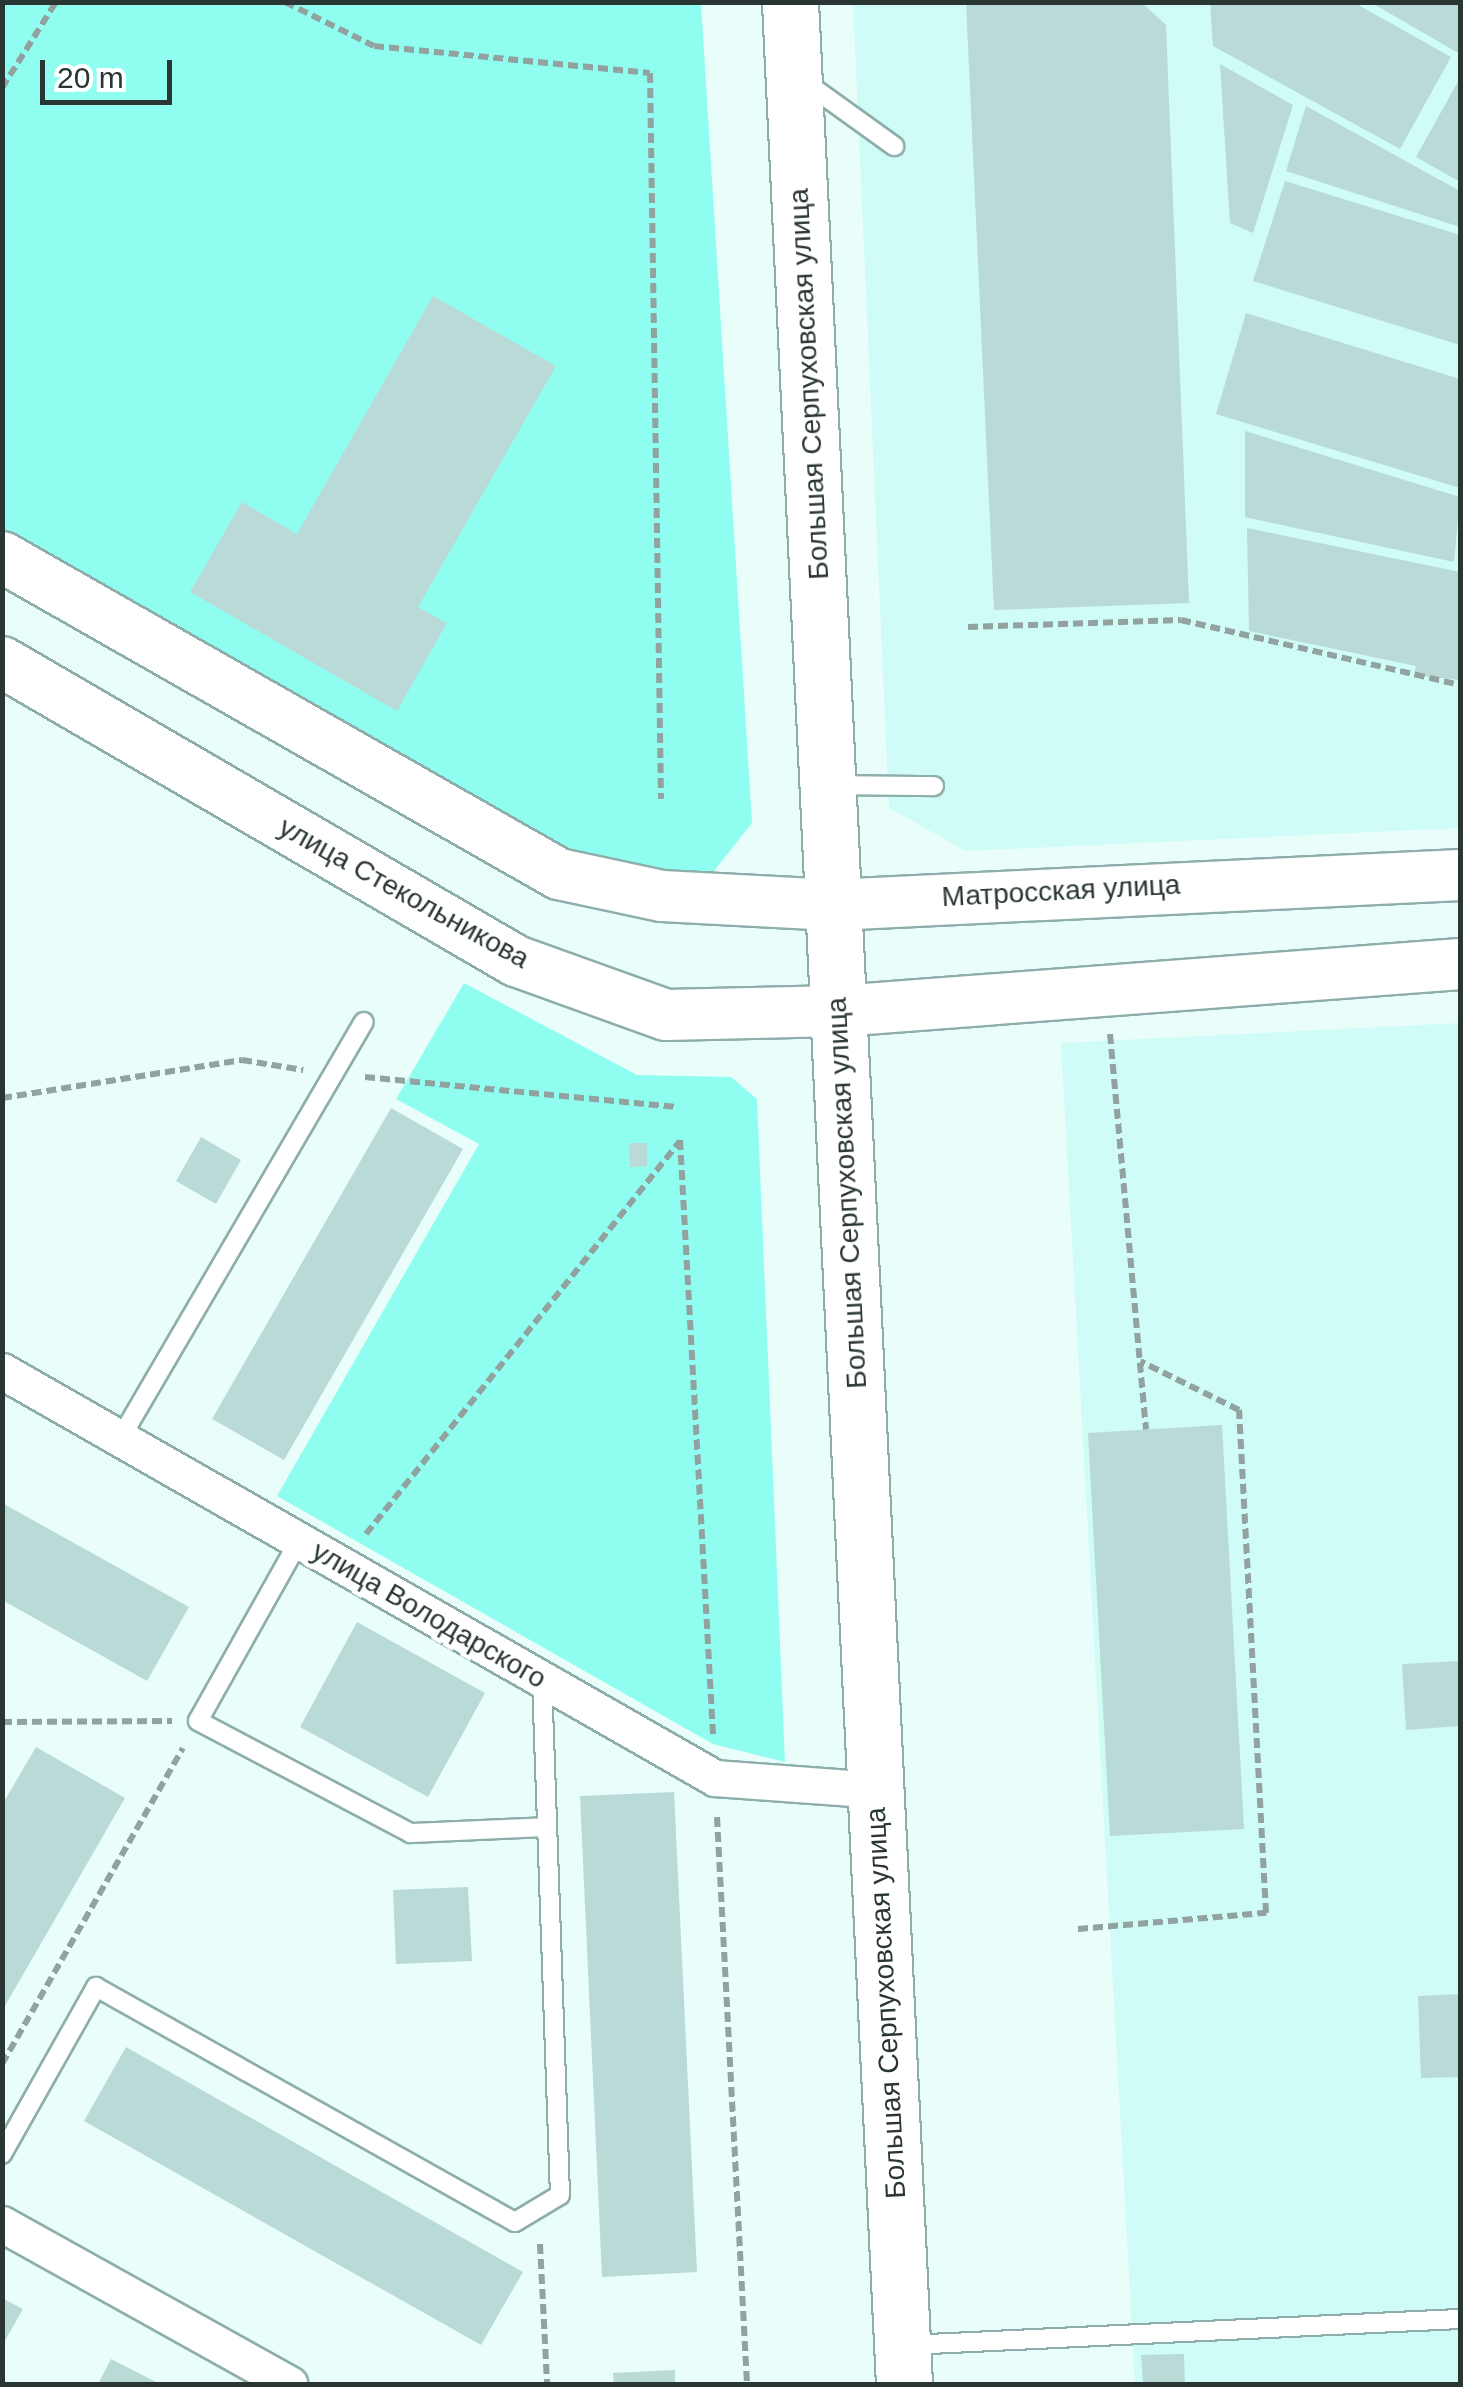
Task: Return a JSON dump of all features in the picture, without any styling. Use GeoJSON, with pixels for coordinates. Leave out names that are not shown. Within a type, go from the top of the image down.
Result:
{"type":"FeatureCollection","features":[{"type":"Feature","properties":{"kind":"main road","name":"Большая Серпуховская улица"},"geometry":{"type":"LineString","coordinates":[[790,2],[903,2365]]}},
{"type":"Feature","properties":{"kind":"main road","name":"Матросская улица"},"geometry":{"type":"LineString","coordinates":[[2,558],[560,874],[662,896],[833,905],[1460,874]]}},
{"type":"Feature","properties":{"kind":"main road","name":"улица Стекольникова"},"geometry":{"type":"LineString","coordinates":[[2,662],[516,961],[666,1015],[839,1010]]}},
{"type":"Feature","properties":{"kind":"main road"},"geometry":{"type":"LineString","coordinates":[[839,1010],[1460,964]]}},
{"type":"Feature","properties":{"kind":"street","name":"улица Володарского"},"geometry":{"type":"LineString","coordinates":[[2,1372],[715,1778],[876,1790]]}},
{"type":"Feature","properties":{"kind":"street"},"geometry":{"type":"LineString","coordinates":[[2,2224],[289,2384]]}},
{"type":"Feature","properties":{"kind":"lane"},"geometry":{"type":"LineString","coordinates":[[794,74],[894,146]]}},
{"type":"Feature","properties":{"kind":"lane"},"geometry":{"type":"LineString","coordinates":[[830,785],[934,786]]}},
{"type":"Feature","properties":{"kind":"lane"},"geometry":{"type":"LineString","coordinates":[[120,1438],[364,1022]]}},
{"type":"Feature","properties":{"kind":"lane"},"geometry":{"type":"LineString","coordinates":[[299,1541],[198,1721],[410,1832],[547,1827]]}},
{"type":"Feature","properties":{"kind":"lane"},"geometry":{"type":"LineString","coordinates":[[2,2154],[96,1987],[515,2222],[560,2196],[542,1679]]}},
{"type":"Feature","properties":{"kind":"lane"},"geometry":{"type":"LineString","coordinates":[[903,2365],[1460,2318]]}},
{"type":"Feature","properties":{"kind":"path"},"geometry":{"type":"LineString","coordinates":[[2,88],[56,2]]}},
{"type":"Feature","properties":{"kind":"path"},"geometry":{"type":"LineString","coordinates":[[285,2],[374,46],[650,73],[660,799]]}},
{"type":"Feature","properties":{"kind":"path"},"geometry":{"type":"LineString","coordinates":[[968,627],[1181,620],[1460,685]]}},
{"type":"Feature","properties":{"kind":"path"},"geometry":{"type":"LineString","coordinates":[[1110,1033],[1146,1429]]}},
{"type":"Feature","properties":{"kind":"path"},"geometry":{"type":"LineString","coordinates":[[341,1564],[680,1140]]}},
{"type":"Feature","properties":{"kind":"path"},"geometry":{"type":"LineString","coordinates":[[1078,1929],[1266,1912],[1239,1410],[1140,1361]]}},
{"type":"Feature","properties":{"kind":"path"},"geometry":{"type":"LineString","coordinates":[[2,1722],[198,1721]]}},
{"type":"Feature","properties":{"kind":"path"},"geometry":{"type":"LineString","coordinates":[[2,2064],[198,1721]]}},
{"type":"Feature","properties":{"kind":"path"},"geometry":{"type":"LineString","coordinates":[[538,2208],[546,2384]]}},
{"type":"Feature","properties":{"kind":"shaded area"},"geometry":{"type":"Polygon","coordinates":[[[3,3],[701,3],[752,823],[714,871],[662,882],[497,821],[3,532],[3,3]]]}},
{"type":"Feature","properties":{"kind":"shaded area"},"geometry":{"type":"Polygon","coordinates":[[[853,3],[1460,3],[1460,828],[966,851],[889,808],[853,3]]]}},
{"type":"Feature","properties":{"kind":"shaded area"},"geometry":{"type":"Polygon","coordinates":[[[464,983],[637,1075],[731,1077],[757,1099],[785,1762],[713,1744],[277,1496],[479,1144],[396,1099],[464,983]]]}},
{"type":"Feature","properties":{"kind":"shaded area"},"geometry":{"type":"Polygon","coordinates":[[[1460,1023],[1460,2384],[1135,2384],[1061,1043],[1460,1023]]]}},
{"type":"Feature","properties":{"kind":"building"},"geometry":{"type":"Polygon","coordinates":[[[966,2],[1141,2],[1166,25],[1189,603],[994,610],[966,2]]]}},
{"type":"Feature","properties":{"kind":"building"},"geometry":{"type":"Polygon","coordinates":[[[1210,2],[1353,2],[1451,57],[1400,149],[1213,46],[1210,2]]]}},
{"type":"Feature","properties":{"kind":"building"},"geometry":{"type":"Polygon","coordinates":[[[1370,2],[1460,2],[1460,54],[1370,2]]]}},
{"type":"Feature","properties":{"kind":"building"},"geometry":{"type":"Polygon","coordinates":[[[1220,64],[1293,105],[1253,233],[1230,223],[1220,64]]]}},
{"type":"Feature","properties":{"kind":"building"},"geometry":{"type":"Polygon","coordinates":[[[1460,78],[1460,182],[1416,157],[1460,78]]]}},
{"type":"Feature","properties":{"kind":"building"},"geometry":{"type":"Polygon","coordinates":[[[1306,106],[1460,191],[1460,227],[1286,171],[1306,106]]]}},
{"type":"Feature","properties":{"kind":"building"},"geometry":{"type":"Polygon","coordinates":[[[1285,181],[1460,235],[1460,345],[1253,281],[1285,181]]]}},
{"type":"Feature","properties":{"kind":"building"},"geometry":{"type":"Polygon","coordinates":[[[433,296],[556,366],[418,607],[447,623],[397,711],[190,592],[242,502],[297,534],[433,296]]]}},
{"type":"Feature","properties":{"kind":"building"},"geometry":{"type":"Polygon","coordinates":[[[1246,313],[1460,379],[1460,488],[1216,414],[1246,313]]]}},
{"type":"Feature","properties":{"kind":"building"},"geometry":{"type":"Polygon","coordinates":[[[1245,431],[1460,497],[1454,562],[1245,517],[1245,431]]]}},
{"type":"Feature","properties":{"kind":"building"},"geometry":{"type":"Polygon","coordinates":[[[1247,528],[1460,572],[1460,680],[1414,675],[1416,666],[1249,631],[1247,528]]]}},
{"type":"Feature","properties":{"kind":"building"},"geometry":{"type":"Polygon","coordinates":[[[391,1108],[463,1149],[284,1460],[212,1419],[391,1108]]]}},
{"type":"Feature","properties":{"kind":"building"},"geometry":{"type":"Polygon","coordinates":[[[201,1137],[241,1160],[216,1204],[176,1181],[201,1137]]]}},
{"type":"Feature","properties":{"kind":"building"},"geometry":{"type":"Polygon","coordinates":[[[629,1143],[647,1143],[647,1166],[630,1167],[629,1143]]]}},
{"type":"Feature","properties":{"kind":"building"},"geometry":{"type":"Polygon","coordinates":[[[1222,1425],[1244,1829],[1110,1836],[1088,1433],[1222,1425]]]}},
{"type":"Feature","properties":{"kind":"building"},"geometry":{"type":"Polygon","coordinates":[[[2,1503],[189,1607],[147,1681],[2,1600],[2,1503]]]}},
{"type":"Feature","properties":{"kind":"building"},"geometry":{"type":"Polygon","coordinates":[[[357,1622],[485,1693],[428,1797],[300,1727],[357,1622]]]}},
{"type":"Feature","properties":{"kind":"building"},"geometry":{"type":"Polygon","coordinates":[[[1460,1661],[1460,1726],[1406,1730],[1402,1664],[1460,1661]]]}},
{"type":"Feature","properties":{"kind":"building"},"geometry":{"type":"Polygon","coordinates":[[[36,1747],[125,1798],[2,2011],[2,1805],[36,1747]]]}},
{"type":"Feature","properties":{"kind":"building"},"geometry":{"type":"Polygon","coordinates":[[[674,1792],[697,2272],[602,2277],[580,1796],[674,1792]]]}},
{"type":"Feature","properties":{"kind":"building"},"geometry":{"type":"Polygon","coordinates":[[[468,1887],[472,1961],[396,1964],[393,1890],[468,1887]]]}},
{"type":"Feature","properties":{"kind":"building"},"geometry":{"type":"Polygon","coordinates":[[[1460,1994],[1460,2077],[1421,2078],[1418,1996],[1460,1994]]]}},
{"type":"Feature","properties":{"kind":"building"},"geometry":{"type":"Polygon","coordinates":[[[126,2047],[523,2272],[481,2345],[84,2121],[126,2047]]]}},
{"type":"Feature","properties":{"kind":"building"},"geometry":{"type":"Polygon","coordinates":[[[2,2298],[23,2309],[2,2346],[2,2298]]]}},
{"type":"Feature","properties":{"kind":"building"},"geometry":{"type":"Polygon","coordinates":[[[1184,2354],[1185,2384],[1143,2384],[1141,2355],[1184,2354]]]}},
{"type":"Feature","properties":{"kind":"building"},"geometry":{"type":"Polygon","coordinates":[[[111,2359],[160,2384],[98,2384],[111,2359]]]}},
{"type":"Feature","properties":{"kind":"building"},"geometry":{"type":"Polygon","coordinates":[[[675,2370],[675,2384],[614,2384],[613,2373],[675,2370]]]}}]}
